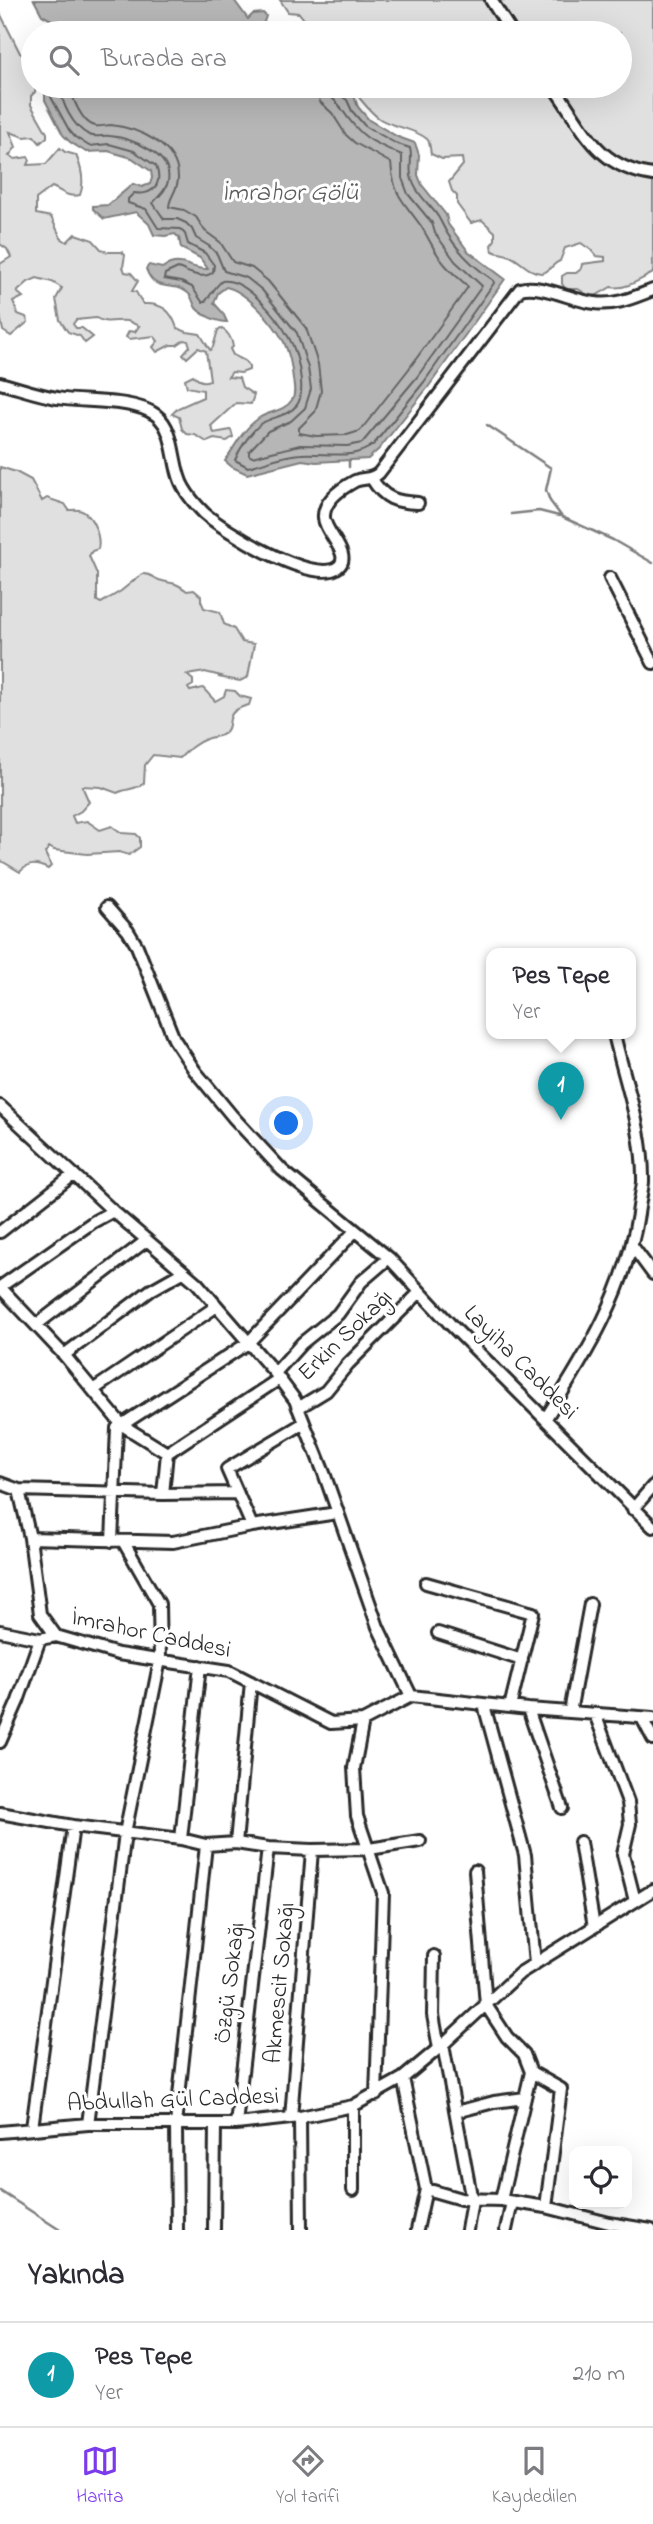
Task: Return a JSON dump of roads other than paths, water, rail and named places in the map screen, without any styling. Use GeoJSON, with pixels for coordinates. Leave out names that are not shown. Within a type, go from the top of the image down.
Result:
{"type":"FeatureCollection","features":[{"type":"Feature","properties":{"kind":"street"},"geometry":{"type":"LineString","coordinates":[[491,0],[504,21]]}},
{"type":"Feature","properties":{"kind":"street"},"geometry":{"type":"LineString","coordinates":[[561,98],[590,139],[615,164],[628,170],[653,175]]}},
{"type":"Feature","properties":{"kind":"street"},"geometry":{"type":"LineString","coordinates":[[0,383],[56,398],[142,408],[156,415],[170,439],[182,485],[205,513],[247,542],[294,565],[332,570],[341,565],[342,553],[324,522],[323,513],[327,504],[355,481],[372,479],[386,466],[520,289],[532,287],[580,301],[609,304],[653,290]]}},
{"type":"Feature","properties":{"kind":"street"},"geometry":{"type":"LineString","coordinates":[[372,479],[379,491],[388,498],[418,503]]}},
{"type":"Feature","properties":{"kind":"street"},"geometry":{"type":"LineString","coordinates":[[610,579],[653,663]]}},
{"type":"Feature","properties":{"kind":"street","name":"Layiha Caddesi"},"geometry":{"type":"LineString","coordinates":[[107,907],[137,946],[174,1039],[195,1071],[282,1170],[389,1258],[653,1527]]}},
{"type":"Feature","properties":{"kind":"street"},"geometry":{"type":"LineString","coordinates":[[546,1418],[579,1366],[608,1312],[633,1247],[643,1182],[639,1137],[615,1039]]}},
{"type":"Feature","properties":{"kind":"street"},"geometry":{"type":"LineString","coordinates":[[0,1106],[46,1151],[183,1272],[216,1306],[295,1400],[378,1627],[411,1696],[647,1718],[653,1739]]}},
{"type":"Feature","properties":{"kind":"street"},"geometry":{"type":"LineString","coordinates":[[0,1232],[73,1175]]}},
{"type":"Feature","properties":{"kind":"street"},"geometry":{"type":"LineString","coordinates":[[113,1211],[0,1287],[64,1355],[122,1424],[167,1453]]}},
{"type":"Feature","properties":{"kind":"street"},"geometry":{"type":"LineString","coordinates":[[88,2124],[125,1833],[160,1660],[159,1604],[118,1541],[114,1491],[117,1428],[248,1343],[355,1231]]}},
{"type":"Feature","properties":{"kind":"street"},"geometry":{"type":"LineString","coordinates":[[36,1325],[147,1240]]}},
{"type":"Feature","properties":{"kind":"street"},"geometry":{"type":"LineString","coordinates":[[633,1247],[653,1274]]}},
{"type":"Feature","properties":{"kind":"street"},"geometry":{"type":"LineString","coordinates":[[163,1494],[167,1453],[277,1376],[302,1343],[338,1314],[361,1282],[389,1258]]}},
{"type":"Feature","properties":{"kind":"street"},"geometry":{"type":"LineString","coordinates":[[64,1355],[151,1290],[183,1272]]}},
{"type":"Feature","properties":{"kind":"street","name":"Erkin Sokağı"},"geometry":{"type":"LineString","coordinates":[[298,1408],[326,1391],[348,1364],[420,1292]]}},
{"type":"Feature","properties":{"kind":"street"},"geometry":{"type":"LineString","coordinates":[[93,1390],[216,1306]]}},
{"type":"Feature","properties":{"kind":"street"},"geometry":{"type":"LineString","coordinates":[[252,1526],[227,1469],[304,1423]]}},
{"type":"Feature","properties":{"kind":"street"},"geometry":{"type":"LineString","coordinates":[[0,1483],[19,1490],[237,1493]]}},
{"type":"Feature","properties":{"kind":"street"},"geometry":{"type":"LineString","coordinates":[[633,1508],[653,1486]]}},
{"type":"Feature","properties":{"kind":"street"},"geometry":{"type":"LineString","coordinates":[[19,1490],[30,1538],[40,1615],[56,1636]]}},
{"type":"Feature","properties":{"kind":"street"},"geometry":{"type":"LineString","coordinates":[[30,1538],[173,1542],[337,1513]]}},
{"type":"Feature","properties":{"kind":"street"},"geometry":{"type":"LineString","coordinates":[[426,1583],[533,1613],[510,1707]]}},
{"type":"Feature","properties":{"kind":"street"},"geometry":{"type":"LineString","coordinates":[[570,1712],[590,1604]]}},
{"type":"Feature","properties":{"kind":"street","name":"İmrahor Caddesi"},"geometry":{"type":"LineString","coordinates":[[0,1630],[40,1639],[56,1636],[118,1654],[229,1671],[331,1723],[363,1721],[411,1696]]}},
{"type":"Feature","properties":{"kind":"street"},"geometry":{"type":"LineString","coordinates":[[438,1633],[522,1660]]}},
{"type":"Feature","properties":{"kind":"street"},"geometry":{"type":"LineString","coordinates":[[0,1742],[40,1639]]}},
{"type":"Feature","properties":{"kind":"street"},"geometry":{"type":"LineString","coordinates":[[181,1839],[200,1666]]}},
{"type":"Feature","properties":{"kind":"street"},"geometry":{"type":"LineString","coordinates":[[236,1843],[251,1682]]}},
{"type":"Feature","properties":{"kind":"street"},"geometry":{"type":"LineString","coordinates":[[484,1704],[525,1855],[535,1964]]}},
{"type":"Feature","properties":{"kind":"street"},"geometry":{"type":"LineString","coordinates":[[528,1709],[562,1808]]}},
{"type":"Feature","properties":{"kind":"street"},"geometry":{"type":"LineString","coordinates":[[595,1714],[628,1802],[630,1824],[623,1854],[635,1901]]}},
{"type":"Feature","properties":{"kind":"street"},"geometry":{"type":"LineString","coordinates":[[363,1721],[354,1769],[357,1816],[383,1893],[376,2095]]}},
{"type":"Feature","properties":{"kind":"street"},"geometry":{"type":"LineString","coordinates":[[0,1813],[206,1845],[236,1843],[312,1850],[369,1849],[419,1842]]}},
{"type":"Feature","properties":{"kind":"street"},"geometry":{"type":"LineString","coordinates":[[32,2128],[73,1826]]}},
{"type":"Feature","properties":{"kind":"street"},"geometry":{"type":"LineString","coordinates":[[580,1842],[594,1927]]}},
{"type":"Feature","properties":{"kind":"street"},"geometry":{"type":"LineString","coordinates":[[177,2230],[176,2124],[206,1845]]}},
{"type":"Feature","properties":{"kind":"street","name":"Özgü Sokağı"},"geometry":{"type":"LineString","coordinates":[[236,2124],[268,1848]]}},
{"type":"Feature","properties":{"kind":"street","name":"Akmescit Sokağı"},"geometry":{"type":"LineString","coordinates":[[301,2230],[296,2118],[312,1850]]}},
{"type":"Feature","properties":{"kind":"street"},"geometry":{"type":"LineString","coordinates":[[475,1871],[486,2005],[506,2037],[524,2054],[531,2072],[507,2201],[506,2230]]}},
{"type":"Feature","properties":{"kind":"street","name":"Abdullah Gül Caddesi"},"geometry":{"type":"LineString","coordinates":[[0,2132],[88,2124],[236,2124],[296,2118],[354,2106],[403,2078],[520,1973],[653,1890]]}},
{"type":"Feature","properties":{"kind":"street"},"geometry":{"type":"LineString","coordinates":[[434,1956],[433,2015],[456,2112],[472,2201],[467,2230]]}},
{"type":"Feature","properties":{"kind":"street"},"geometry":{"type":"LineString","coordinates":[[531,2072],[561,2089],[546,2207]]}},
{"type":"Feature","properties":{"kind":"street"},"geometry":{"type":"LineString","coordinates":[[403,2078],[426,2189],[417,2230]]}},
{"type":"Feature","properties":{"kind":"street"},"geometry":{"type":"LineString","coordinates":[[456,2112],[494,2102],[525,2098]]}},
{"type":"Feature","properties":{"kind":"street"},"geometry":{"type":"LineString","coordinates":[[353,2190],[354,2106]]}},
{"type":"Feature","properties":{"kind":"street"},"geometry":{"type":"LineString","coordinates":[[214,2230],[215,2124]]}},
{"type":"Feature","properties":{"kind":"street"},"geometry":{"type":"LineString","coordinates":[[426,2189],[472,2201],[507,2201],[546,2207],[609,2227],[651,2230]]}},
{"type":"Feature","properties":{"kind":"water"},"geometry":{"type":"Polygon","coordinates":[[[34,0],[234,0],[248,19],[253,14],[263,13],[266,16],[264,21],[53,21],[42,15],[34,0]]]}},
{"type":"Feature","properties":{"kind":"water","name":"İmrahor Gölü"},"geometry":{"type":"Polygon","coordinates":[[[355,98],[358,107],[369,120],[398,137],[415,143],[419,155],[418,175],[422,185],[446,215],[448,224],[468,251],[505,279],[429,386],[368,459],[316,462],[302,460],[247,474],[225,461],[254,422],[285,407],[293,398],[292,370],[284,342],[259,309],[234,290],[226,287],[218,293],[214,303],[227,322],[223,322],[199,311],[189,294],[182,289],[154,282],[146,269],[149,265],[162,268],[180,263],[208,269],[200,258],[181,248],[179,238],[175,234],[154,235],[149,224],[136,212],[104,219],[93,209],[93,206],[108,205],[133,184],[142,187],[150,184],[151,171],[132,158],[108,151],[86,152],[70,142],[63,135],[45,100],[355,98]]]}},
{"type":"Feature","properties":{"kind":"waterway"},"geometry":{"type":"LineString","coordinates":[[487,425],[551,468],[546,490],[550,501],[562,517],[613,540],[653,563]]}},
{"type":"Feature","properties":{"kind":"waterway"},"geometry":{"type":"LineString","coordinates":[[349,461],[349,467]]}},
{"type":"Feature","properties":{"kind":"waterway"},"geometry":{"type":"LineString","coordinates":[[511,514],[539,511],[559,516]]}},
{"type":"Feature","properties":{"kind":"waterway"},"geometry":{"type":"LineString","coordinates":[[0,2191],[60,2230]]}},
{"type":"Feature","properties":{"kind":"place","name":"Pes Tepe"},"geometry":{"type":"Point","coordinates":[561,1120]}}]}
